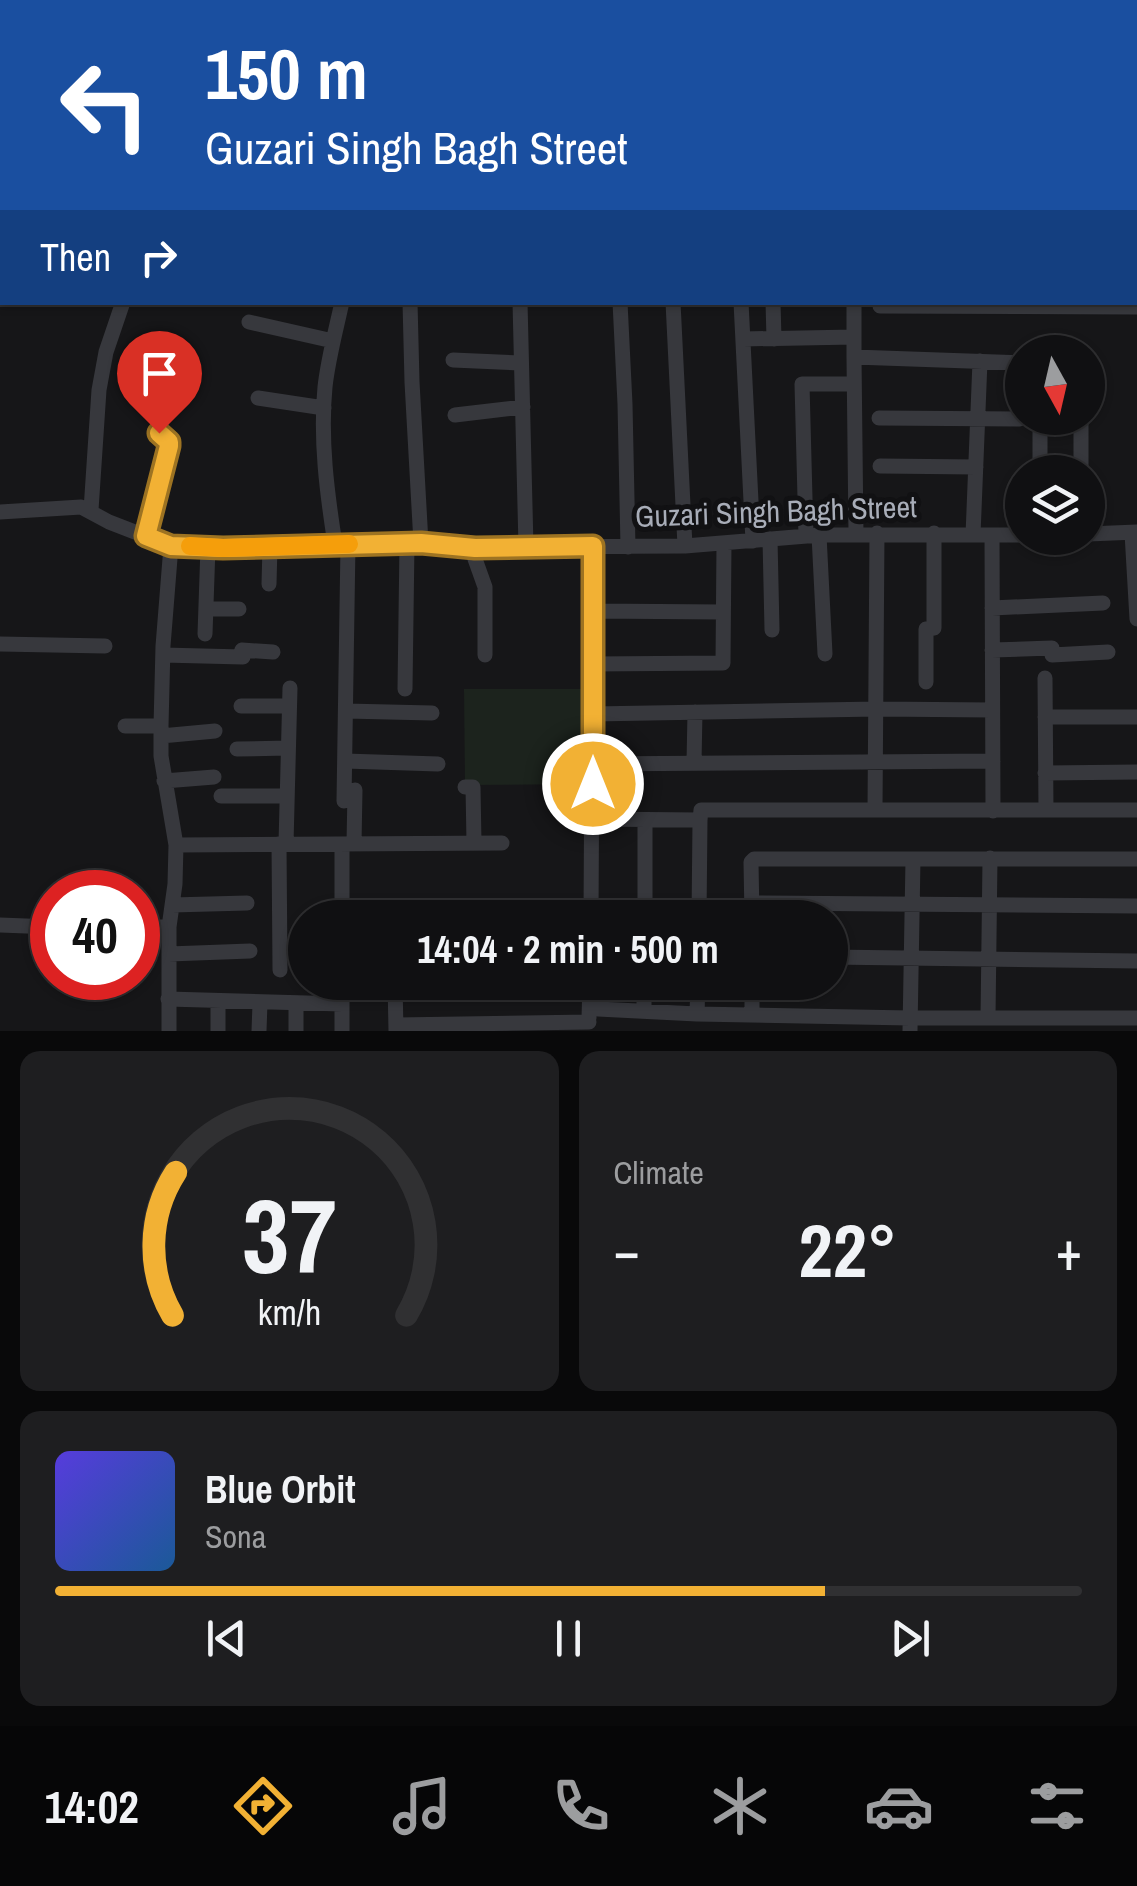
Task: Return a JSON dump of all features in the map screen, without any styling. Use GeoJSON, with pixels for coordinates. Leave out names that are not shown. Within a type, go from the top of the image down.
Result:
{"type":"FeatureCollection","features":[{"type":"Feature","properties":{"kind":"street"},"geometry":{"type":"LineString","coordinates":[[91,510],[99,390],[106,352],[122,305]]}},
{"type":"Feature","properties":{"kind":"street"},"geometry":{"type":"LineString","coordinates":[[341,305],[328,364],[324,408],[328,493],[341,544],[345,761],[350,796],[343,900]]}},
{"type":"Feature","properties":{"kind":"street"},"geometry":{"type":"LineString","coordinates":[[406,689],[414,543],[410,305]]}},
{"type":"Feature","properties":{"kind":"street"},"geometry":{"type":"LineString","coordinates":[[520,305],[526,547]]}},
{"type":"Feature","properties":{"kind":"street"},"geometry":{"type":"LineString","coordinates":[[620,305],[628,546]]}},
{"type":"Feature","properties":{"kind":"street"},"geometry":{"type":"LineString","coordinates":[[673,305],[685,546]]}},
{"type":"Feature","properties":{"kind":"street"},"geometry":{"type":"LineString","coordinates":[[741,305],[772,630]]}},
{"type":"Feature","properties":{"kind":"street"},"geometry":{"type":"LineString","coordinates":[[772,305],[774,338]]}},
{"type":"Feature","properties":{"kind":"street"},"geometry":{"type":"LineString","coordinates":[[854,305],[856,534]]}},
{"type":"Feature","properties":{"kind":"street"},"geometry":{"type":"LineString","coordinates":[[880,306],[1137,307]]}},
{"type":"Feature","properties":{"kind":"street"},"geometry":{"type":"LineString","coordinates":[[249,322],[333,341]]}},
{"type":"Feature","properties":{"kind":"street"},"geometry":{"type":"LineString","coordinates":[[743,339],[854,337]]}},
{"type":"Feature","properties":{"kind":"street"},"geometry":{"type":"LineString","coordinates":[[854,358],[1005,362]]}},
{"type":"Feature","properties":{"kind":"street"},"geometry":{"type":"LineString","coordinates":[[453,360],[522,363]]}},
{"type":"Feature","properties":{"kind":"street"},"geometry":{"type":"LineString","coordinates":[[973,534],[980,361]]}},
{"type":"Feature","properties":{"kind":"street"},"geometry":{"type":"LineString","coordinates":[[824,654],[802,384],[854,384]]}},
{"type":"Feature","properties":{"kind":"street"},"geometry":{"type":"LineString","coordinates":[[146,536],[169,446],[159,432],[168,396]]}},
{"type":"Feature","properties":{"kind":"street"},"geometry":{"type":"LineString","coordinates":[[258,398],[324,408]]}},
{"type":"Feature","properties":{"kind":"street"},"geometry":{"type":"LineString","coordinates":[[456,414],[522,407]]}},
{"type":"Feature","properties":{"kind":"street"},"geometry":{"type":"LineString","coordinates":[[879,418],[1005,418]]}},
{"type":"Feature","properties":{"kind":"street"},"geometry":{"type":"LineString","coordinates":[[880,466],[976,467]]}},
{"type":"Feature","properties":{"kind":"street","name":"Guzari Singh Bagh Street"},"geometry":{"type":"LineString","coordinates":[[0,512],[81,507],[171,546],[208,547],[414,543],[475,548],[685,546],[877,533],[1005,535]]}},
{"type":"Feature","properties":{"kind":"street"},"geometry":{"type":"LineString","coordinates":[[875,810],[877,533]]}},
{"type":"Feature","properties":{"kind":"street"},"geometry":{"type":"LineString","coordinates":[[1105,534],[1135,533],[1137,619]]}},
{"type":"Feature","properties":{"kind":"street"},"geometry":{"type":"LineString","coordinates":[[926,682],[926,629],[934,628],[934,534]]}},
{"type":"Feature","properties":{"kind":"street"},"geometry":{"type":"LineString","coordinates":[[992,535],[993,811]]}},
{"type":"Feature","properties":{"kind":"street"},"geometry":{"type":"LineString","coordinates":[[593,664],[723,663],[724,543]]}},
{"type":"Feature","properties":{"kind":"street"},"geometry":{"type":"LineString","coordinates":[[169,1031],[169,927],[176,845],[164,781],[161,731],[171,546]]}},
{"type":"Feature","properties":{"kind":"street"},"geometry":{"type":"LineString","coordinates":[[269,584],[270,546]]}},
{"type":"Feature","properties":{"kind":"street"},"geometry":{"type":"LineString","coordinates":[[592,900],[593,546]]}},
{"type":"Feature","properties":{"kind":"street"},"geometry":{"type":"LineString","coordinates":[[205,634],[208,547]]}},
{"type":"Feature","properties":{"kind":"street"},"geometry":{"type":"LineString","coordinates":[[475,548],[485,587],[485,655]]}},
{"type":"Feature","properties":{"kind":"street"},"geometry":{"type":"LineString","coordinates":[[992,608],[1103,603]]}},
{"type":"Feature","properties":{"kind":"street"},"geometry":{"type":"LineString","coordinates":[[206,609],[238,609]]}},
{"type":"Feature","properties":{"kind":"street"},"geometry":{"type":"LineString","coordinates":[[593,611],[723,612]]}},
{"type":"Feature","properties":{"kind":"street"},"geometry":{"type":"LineString","coordinates":[[0,644],[105,646]]}},
{"type":"Feature","properties":{"kind":"street"},"geometry":{"type":"LineString","coordinates":[[992,650],[1052,648],[1052,655],[1108,652]]}},
{"type":"Feature","properties":{"kind":"street"},"geometry":{"type":"LineString","coordinates":[[163,655],[243,657],[242,650],[273,652]]}},
{"type":"Feature","properties":{"kind":"street"},"geometry":{"type":"LineString","coordinates":[[1045,678],[1046,810]]}},
{"type":"Feature","properties":{"kind":"street"},"geometry":{"type":"LineString","coordinates":[[280,970],[290,688]]}},
{"type":"Feature","properties":{"kind":"street"},"geometry":{"type":"LineString","coordinates":[[241,706],[289,706]]}},
{"type":"Feature","properties":{"kind":"street"},"geometry":{"type":"LineString","coordinates":[[593,714],[992,710]]}},
{"type":"Feature","properties":{"kind":"street"},"geometry":{"type":"LineString","coordinates":[[346,711],[432,712]]}},
{"type":"Feature","properties":{"kind":"street"},"geometry":{"type":"LineString","coordinates":[[694,763],[696,712]]}},
{"type":"Feature","properties":{"kind":"street"},"geometry":{"type":"LineString","coordinates":[[1045,717],[1137,716]]}},
{"type":"Feature","properties":{"kind":"street"},"geometry":{"type":"LineString","coordinates":[[125,726],[215,731]]}},
{"type":"Feature","properties":{"kind":"street"},"geometry":{"type":"LineString","coordinates":[[237,749],[288,748]]}},
{"type":"Feature","properties":{"kind":"street"},"geometry":{"type":"LineString","coordinates":[[345,761],[438,764]]}},
{"type":"Feature","properties":{"kind":"street"},"geometry":{"type":"LineString","coordinates":[[593,764],[993,762]]}},
{"type":"Feature","properties":{"kind":"street"},"geometry":{"type":"LineString","coordinates":[[1045,773],[1137,772]]}},
{"type":"Feature","properties":{"kind":"street"},"geometry":{"type":"LineString","coordinates":[[164,781],[214,776]]}},
{"type":"Feature","properties":{"kind":"street"},"geometry":{"type":"LineString","coordinates":[[465,787],[474,787],[474,844]]}},
{"type":"Feature","properties":{"kind":"street"},"geometry":{"type":"LineString","coordinates":[[220,796],[287,796]]}},
{"type":"Feature","properties":{"kind":"street"},"geometry":{"type":"LineString","coordinates":[[699,900],[700,810],[1137,810]]}},
{"type":"Feature","properties":{"kind":"street"},"geometry":{"type":"LineString","coordinates":[[592,820],[700,820]]}},
{"type":"Feature","properties":{"kind":"street"},"geometry":{"type":"LineString","coordinates":[[645,900],[646,820]]}},
{"type":"Feature","properties":{"kind":"street"},"geometry":{"type":"LineString","coordinates":[[176,845],[502,844]]}},
{"type":"Feature","properties":{"kind":"street"},"geometry":{"type":"LineString","coordinates":[[988,1018],[990,858]]}},
{"type":"Feature","properties":{"kind":"street"},"geometry":{"type":"LineString","coordinates":[[910,1024],[913,859]]}},
{"type":"Feature","properties":{"kind":"street"},"geometry":{"type":"LineString","coordinates":[[752,900],[754,860],[1137,860]]}},
{"type":"Feature","properties":{"kind":"street"},"geometry":{"type":"LineString","coordinates":[[172,906],[247,903]]}},
{"type":"Feature","properties":{"kind":"street"},"geometry":{"type":"LineString","coordinates":[[848,906],[1137,906]]}},
{"type":"Feature","properties":{"kind":"street"},"geometry":{"type":"LineString","coordinates":[[0,926],[30,927]]}},
{"type":"Feature","properties":{"kind":"street"},"geometry":{"type":"LineString","coordinates":[[160,927],[169,927]]}},
{"type":"Feature","properties":{"kind":"street"},"geometry":{"type":"LineString","coordinates":[[169,954],[250,951]]}},
{"type":"Feature","properties":{"kind":"street"},"geometry":{"type":"LineString","coordinates":[[848,957],[1137,960]]}},
{"type":"Feature","properties":{"kind":"street"},"geometry":{"type":"LineString","coordinates":[[168,999],[342,1004]]}},
{"type":"Feature","properties":{"kind":"street"},"geometry":{"type":"LineString","coordinates":[[342,1000],[342,1031]]}},
{"type":"Feature","properties":{"kind":"street"},"geometry":{"type":"LineString","coordinates":[[396,1000],[396,1028],[592,1021],[644,1010],[910,1024],[963,1024],[988,1018],[1016,1024],[1133,1022]]}},
{"type":"Feature","properties":{"kind":"street"},"geometry":{"type":"LineString","coordinates":[[644,1000],[644,1010]]}},
{"type":"Feature","properties":{"kind":"street"},"geometry":{"type":"LineString","coordinates":[[698,1000],[698,1014]]}},
{"type":"Feature","properties":{"kind":"street"},"geometry":{"type":"LineString","coordinates":[[752,1000],[752,1015]]}},
{"type":"Feature","properties":{"kind":"street"},"geometry":{"type":"LineString","coordinates":[[218,1001],[218,1031]]}},
{"type":"Feature","properties":{"kind":"street"},"geometry":{"type":"LineString","coordinates":[[259,1031],[260,1003]]}},
{"type":"Feature","properties":{"kind":"street"},"geometry":{"type":"LineString","coordinates":[[296,1004],[296,1031]]}},
{"type":"Feature","properties":{"kind":"shaded area"},"geometry":{"type":"Polygon","coordinates":[[[464,689],[592,689],[593,784],[465,785],[464,689]]]}},
{"type":"Feature","properties":{"kind":"slow traffic"},"geometry":{"type":"LineString","coordinates":[[190,546],[349,544]]}},
{"type":"Feature","properties":{"kind":"route"},"geometry":{"type":"LineString","coordinates":[[159,433],[169,446],[146,536],[171,546],[593,546],[593,784]]}}]}
